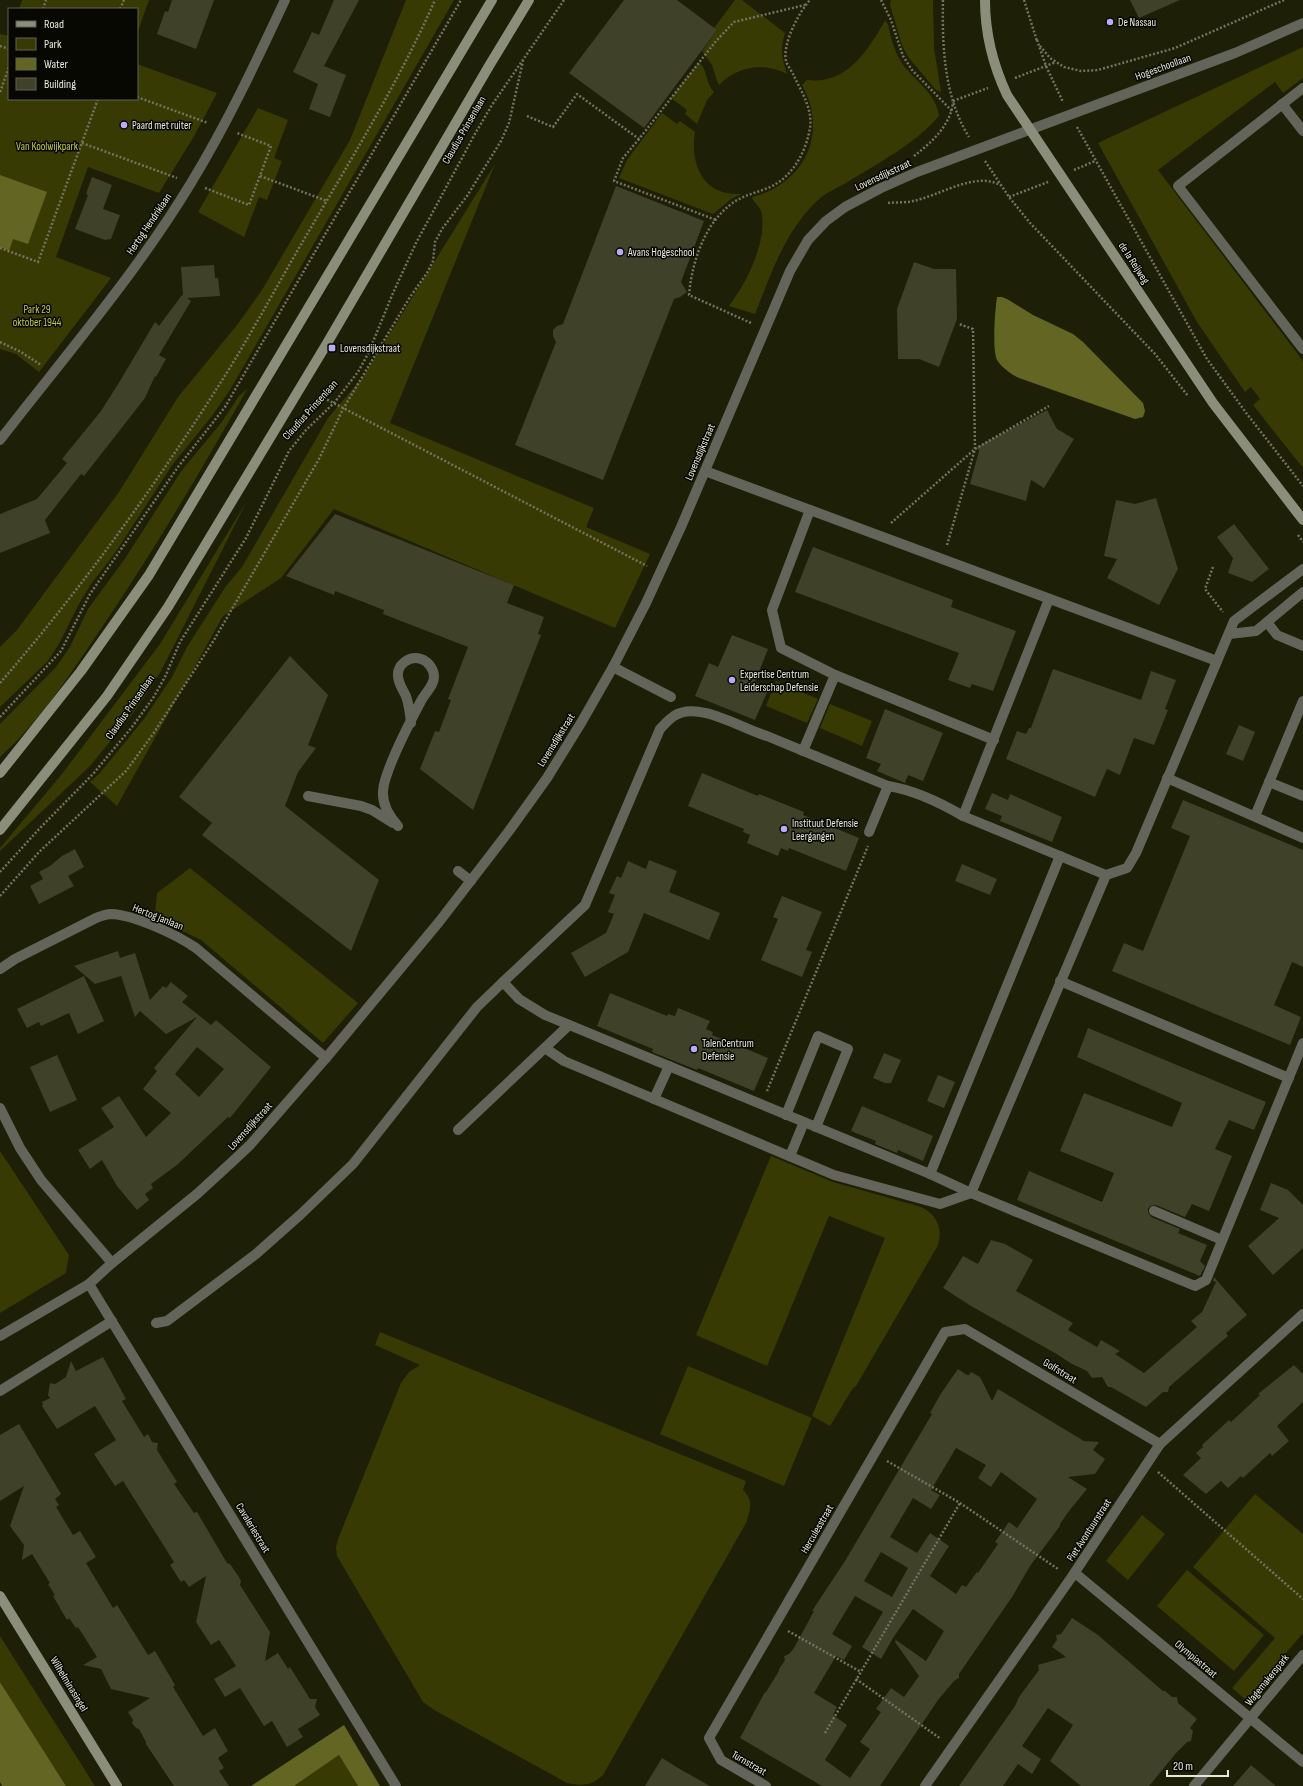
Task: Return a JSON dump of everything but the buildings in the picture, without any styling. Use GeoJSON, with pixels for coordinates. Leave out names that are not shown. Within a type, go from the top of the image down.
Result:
{"type":"FeatureCollection","features":[{"type":"Feature","properties":{"kind":"main road"},"geometry":{"type":"LineString","coordinates":[[0,773],[81,671],[149,575],[492,0]]}},
{"type":"Feature","properties":{"kind":"main road","name":"Claudius Prinsenlaan"},"geometry":{"type":"LineString","coordinates":[[0,830],[107,696],[168,607],[326,345],[489,66],[530,0]]}},
{"type":"Feature","properties":{"kind":"main road","name":"de la Reijweg"},"geometry":{"type":"LineString","coordinates":[[985,0],[988,37],[998,74],[1007,95],[1213,403],[1303,519]]}},
{"type":"Feature","properties":{"kind":"main road","name":"Wilhelminasingel"},"geometry":{"type":"LineString","coordinates":[[0,1596],[117,1786]]}},
{"type":"Feature","properties":{"kind":"street","name":"Hertog Hendriklaan"},"geometry":{"type":"LineString","coordinates":[[0,440],[137,264],[191,183],[222,128],[285,0]]}},
{"type":"Feature","properties":{"kind":"street","name":"Hogeschoollaan"},"geometry":{"type":"LineString","coordinates":[[1030,129],[1235,53],[1303,23]]}},
{"type":"Feature","properties":{"kind":"street"},"geometry":{"type":"LineString","coordinates":[[1302,346],[1178,186],[1303,88]]}},
{"type":"Feature","properties":{"kind":"street"},"geometry":{"type":"LineString","coordinates":[[1282,104],[1303,131]]}},
{"type":"Feature","properties":{"kind":"street","name":"Lovensdijkstraat"},"geometry":{"type":"LineString","coordinates":[[0,1336],[89,1284],[112,1263],[197,1194],[234,1161],[326,1058],[439,922],[547,778],[585,717],[613,667],[660,573],[790,272],[802,250],[816,230],[845,207],[875,191],[917,172],[1030,129]]}},
{"type":"Feature","properties":{"kind":"street"},"geometry":{"type":"LineString","coordinates":[[705,471],[943,558],[1217,661]]}},
{"type":"Feature","properties":{"kind":"street"},"geometry":{"type":"LineString","coordinates":[[810,510],[772,610],[781,648],[835,675],[994,740]]}},
{"type":"Feature","properties":{"kind":"street"},"geometry":{"type":"LineString","coordinates":[[156,1323],[168,1321],[256,1254],[300,1215],[353,1164],[476,1007],[585,905],[660,729],[674,716],[690,711],[705,712],[888,786],[901,788],[951,809],[963,816],[1106,875],[1127,868],[1136,853],[1232,627],[1303,569]]}},
{"type":"Feature","properties":{"kind":"street"},"geometry":{"type":"LineString","coordinates":[[1232,627],[1256,631],[1303,592]]}},
{"type":"Feature","properties":{"kind":"street"},"geometry":{"type":"LineString","coordinates":[[963,816],[1049,598]]}},
{"type":"Feature","properties":{"kind":"street"},"geometry":{"type":"LineString","coordinates":[[1267,622],[1277,635],[1303,646]]}},
{"type":"Feature","properties":{"kind":"street"},"geometry":{"type":"LineString","coordinates":[[308,796],[361,806],[372,810],[398,826],[387,810],[383,790],[387,775],[410,723],[434,678],[434,672],[428,662],[417,658],[406,661],[401,665],[398,677],[409,704],[410,723]]}},
{"type":"Feature","properties":{"kind":"street"},"geometry":{"type":"LineString","coordinates":[[613,667],[671,697]]}},
{"type":"Feature","properties":{"kind":"street"},"geometry":{"type":"LineString","coordinates":[[803,751],[835,675]]}},
{"type":"Feature","properties":{"kind":"street"},"geometry":{"type":"LineString","coordinates":[[1255,816],[1303,701]]}},
{"type":"Feature","properties":{"kind":"street"},"geometry":{"type":"LineString","coordinates":[[1167,778],[1303,838]]}},
{"type":"Feature","properties":{"kind":"street"},"geometry":{"type":"LineString","coordinates":[[1269,782],[1303,796]]}},
{"type":"Feature","properties":{"kind":"street"},"geometry":{"type":"LineString","coordinates":[[869,832],[888,786]]}},
{"type":"Feature","properties":{"kind":"street"},"geometry":{"type":"LineString","coordinates":[[930,1174],[1060,856]]}},
{"type":"Feature","properties":{"kind":"street"},"geometry":{"type":"LineString","coordinates":[[458,871],[471,881]]}},
{"type":"Feature","properties":{"kind":"street"},"geometry":{"type":"LineString","coordinates":[[545,1048],[564,1061],[834,1175],[940,1204],[972,1193],[1060,981],[1106,875]]}},
{"type":"Feature","properties":{"kind":"street","name":"Hertog Janlaan"},"geometry":{"type":"LineString","coordinates":[[0,969],[14,959],[96,918],[110,914],[123,916],[174,934],[196,948],[326,1058]]}},
{"type":"Feature","properties":{"kind":"street"},"geometry":{"type":"LineString","coordinates":[[1060,981],[1289,1078]]}},
{"type":"Feature","properties":{"kind":"street"},"geometry":{"type":"LineString","coordinates":[[503,982],[519,999],[545,1016],[930,1174],[1195,1286],[1206,1280],[1303,1043]]}},
{"type":"Feature","properties":{"kind":"street"},"geometry":{"type":"LineString","coordinates":[[458,1130],[569,1025]]}},
{"type":"Feature","properties":{"kind":"street"},"geometry":{"type":"LineString","coordinates":[[786,1115],[818,1036],[848,1049],[816,1127]]}},
{"type":"Feature","properties":{"kind":"street"},"geometry":{"type":"LineString","coordinates":[[654,1099],[669,1066]]}},
{"type":"Feature","properties":{"kind":"street"},"geometry":{"type":"LineString","coordinates":[[0,1108],[20,1148],[41,1180],[112,1263]]}},
{"type":"Feature","properties":{"kind":"street"},"geometry":{"type":"LineString","coordinates":[[790,1156],[804,1122]]}},
{"type":"Feature","properties":{"kind":"street"},"geometry":{"type":"LineString","coordinates":[[1154,1211],[1222,1240]]}},
{"type":"Feature","properties":{"kind":"street","name":"Cavaleriestraat"},"geometry":{"type":"LineString","coordinates":[[89,1284],[396,1786]]}},
{"type":"Feature","properties":{"kind":"street","name":"Piet Avontuurstraat"},"geometry":{"type":"LineString","coordinates":[[925,1786],[1073,1576],[1160,1444],[1303,1314]]}},
{"type":"Feature","properties":{"kind":"street"},"geometry":{"type":"LineString","coordinates":[[0,1391],[112,1321]]}},
{"type":"Feature","properties":{"kind":"street","name":"Golfstraat"},"geometry":{"type":"LineString","coordinates":[[945,1332],[965,1328],[1160,1444]]}},
{"type":"Feature","properties":{"kind":"street","name":"Herculesstraat"},"geometry":{"type":"LineString","coordinates":[[709,1738],[945,1332]]}},
{"type":"Feature","properties":{"kind":"street","name":"Olympiastraat"},"geometry":{"type":"LineString","coordinates":[[1073,1576],[1303,1762]]}},
{"type":"Feature","properties":{"kind":"street","name":"Wagemakerspark"},"geometry":{"type":"LineString","coordinates":[[1194,1786],[1303,1655]]}},
{"type":"Feature","properties":{"kind":"street","name":"Turnstraat"},"geometry":{"type":"LineString","coordinates":[[709,1738],[721,1760],[766,1786]]}},
{"type":"Feature","properties":{"kind":"path"},"geometry":{"type":"LineString","coordinates":[[0,684],[42,634],[105,553],[181,443],[226,373],[327,201],[404,65],[435,0]]}},
{"type":"Feature","properties":{"kind":"path"},"geometry":{"type":"LineString","coordinates":[[0,717],[61,651],[90,594],[178,467],[225,407],[461,0]]}},
{"type":"Feature","properties":{"kind":"path","name":"Claudius Prinsenlaan"},"geometry":{"type":"LineString","coordinates":[[0,872],[40,828],[93,774],[147,707],[160,687],[180,642],[246,538],[289,451],[306,430],[334,403],[358,372],[368,354],[393,293],[416,243],[484,117],[564,0]]}},
{"type":"Feature","properties":{"kind":"path"},"geometry":{"type":"LineString","coordinates":[[765,330],[689,295],[690,281],[698,253],[708,231],[716,220],[734,202],[774,185],[788,176],[799,161],[810,128],[810,111],[786,60],[787,46],[794,26],[805,5],[810,0]]}},
{"type":"Feature","properties":{"kind":"path"},"geometry":{"type":"LineString","coordinates":[[881,0],[892,20],[902,56],[912,70],[952,111]]}},
{"type":"Feature","properties":{"kind":"path"},"geometry":{"type":"LineString","coordinates":[[943,0],[944,46],[953,101]]}},
{"type":"Feature","properties":{"kind":"path","name":"Hogeschoollaan"},"geometry":{"type":"LineString","coordinates":[[1024,0],[1037,40],[1050,58],[1060,65],[1074,70],[1098,70],[1175,48],[1284,0]]}},
{"type":"Feature","properties":{"kind":"path"},"geometry":{"type":"LineString","coordinates":[[716,220],[614,181],[623,158],[640,139],[716,41],[734,22],[805,5]]}},
{"type":"Feature","properties":{"kind":"path"},"geometry":{"type":"LineString","coordinates":[[0,896],[39,852],[114,784],[139,755],[214,640],[319,458],[343,409],[410,297],[427,273],[433,261],[435,242],[442,229],[467,196],[501,141],[508,123],[524,58]]}},
{"type":"Feature","properties":{"kind":"path"},"geometry":{"type":"LineString","coordinates":[[0,92],[8,70]]}},
{"type":"Feature","properties":{"kind":"path"},"geometry":{"type":"LineString","coordinates":[[527,116],[553,127],[577,94],[640,139]]}},
{"type":"Feature","properties":{"kind":"path"},"geometry":{"type":"LineString","coordinates":[[0,248],[38,262],[98,100]]}},
{"type":"Feature","properties":{"kind":"path","name":"de la Reijweg"},"geometry":{"type":"LineString","coordinates":[[1095,161],[1207,359],[1247,414],[1303,486]]}},
{"type":"Feature","properties":{"kind":"path"},"geometry":{"type":"LineString","coordinates":[[260,176],[327,201]]}},
{"type":"Feature","properties":{"kind":"path"},"geometry":{"type":"LineString","coordinates":[[883,204],[913,201],[976,181],[988,180],[1002,185]]}},
{"type":"Feature","properties":{"kind":"path"},"geometry":{"type":"LineString","coordinates":[[1009,197],[1030,223],[1154,354],[1189,398]]}},
{"type":"Feature","properties":{"kind":"path"},"geometry":{"type":"LineString","coordinates":[[943,558],[975,449],[973,329],[959,324]]}},
{"type":"Feature","properties":{"kind":"path"},"geometry":{"type":"LineString","coordinates":[[0,342],[21,352],[52,374]]}},
{"type":"Feature","properties":{"kind":"path"},"geometry":{"type":"LineString","coordinates":[[320,396],[660,573]]}},
{"type":"Feature","properties":{"kind":"path"},"geometry":{"type":"LineString","coordinates":[[878,535],[975,449],[1049,406]]}},
{"type":"Feature","properties":{"kind":"path"},"geometry":{"type":"LineString","coordinates":[[1293,529],[1303,542]]}},
{"type":"Feature","properties":{"kind":"path"},"geometry":{"type":"LineString","coordinates":[[1213,567],[1205,589],[1232,627]]}},
{"type":"Feature","properties":{"kind":"path"},"geometry":{"type":"LineString","coordinates":[[761,1104],[868,846],[869,832]]}},
{"type":"Feature","properties":{"kind":"path"},"geometry":{"type":"LineString","coordinates":[[874,1454],[960,1503],[1073,1576]]}},
{"type":"Feature","properties":{"kind":"path"},"geometry":{"type":"LineString","coordinates":[[1148,1462],[1303,1599]]}},
{"type":"Feature","properties":{"kind":"path"},"geometry":{"type":"LineString","coordinates":[[825,1732],[960,1503]]}},
{"type":"Feature","properties":{"kind":"path"},"geometry":{"type":"LineString","coordinates":[[776,1623],[861,1672]]}},
{"type":"Feature","properties":{"kind":"path"},"geometry":{"type":"LineString","coordinates":[[856,1680],[953,1747]]}},
{"type":"Feature","properties":{"kind":"green space"},"geometry":{"type":"Polygon","coordinates":[[[22,0],[149,0],[138,31],[138,8],[19,8],[22,0]]]}},
{"type":"Feature","properties":{"kind":"green space"},"geometry":{"type":"Polygon","coordinates":[[[406,0],[454,0],[230,390],[212,416],[173,464],[115,553],[91,584],[60,642],[48,661],[0,707],[0,647],[17,630],[119,492],[178,397],[237,325],[262,290],[350,140],[406,0]]]}},
{"type":"Feature","properties":{"kind":"green space"},"geometry":{"type":"Polygon","coordinates":[[[735,0],[742,0],[785,33],[782,44],[782,54],[787,74],[770,68],[752,68],[734,74],[719,85],[712,65],[702,51],[717,30],[714,28],[735,0]]]}},
{"type":"Feature","properties":{"kind":"green space"},"geometry":{"type":"Polygon","coordinates":[[[891,0],[933,0],[934,48],[941,92],[936,90],[908,57],[902,45],[890,5],[891,0]]]}},
{"type":"Feature","properties":{"kind":"green space"},"geometry":{"type":"Polygon","coordinates":[[[885,21],[888,24],[890,35],[898,56],[904,66],[930,95],[937,108],[939,116],[907,145],[817,201],[796,226],[788,239],[780,254],[755,314],[729,306],[748,275],[758,251],[761,239],[762,215],[759,207],[754,202],[752,197],[770,190],[786,181],[798,169],[807,154],[812,138],[813,121],[810,103],[802,85],[807,80],[821,80],[834,77],[845,71],[854,64],[871,44],[885,21]]]}},
{"type":"Feature","properties":{"kind":"green space","name":"Van Koolwijkpark"},"geometry":{"type":"Polygon","coordinates":[[[0,34],[8,36],[8,100],[138,100],[138,64],[217,93],[193,138],[159,193],[88,167],[56,257],[111,278],[39,372],[16,354],[0,349],[0,34]]]}},
{"type":"Feature","properties":{"kind":"green space"},"geometry":{"type":"Polygon","coordinates":[[[1303,47],[1303,78],[1283,93],[1275,82],[1158,170],[1303,361],[1303,468],[1253,405],[1260,399],[1251,387],[1245,392],[1197,322],[1098,143],[1303,47]]]}},
{"type":"Feature","properties":{"kind":"green space"},"geometry":{"type":"Polygon","coordinates":[[[699,62],[704,69],[709,85],[714,92],[707,100],[697,124],[685,114],[687,110],[671,98],[699,62]]]}},
{"type":"Feature","properties":{"kind":"green space"},"geometry":{"type":"Polygon","coordinates":[[[258,108],[288,120],[274,158],[282,161],[267,200],[259,197],[244,237],[198,212],[258,108]]]}},
{"type":"Feature","properties":{"kind":"green space"},"geometry":{"type":"Polygon","coordinates":[[[662,113],[677,124],[680,121],[695,132],[695,158],[697,167],[706,182],[712,187],[723,192],[742,194],[731,199],[713,214],[619,178],[627,160],[662,113]]]}},
{"type":"Feature","properties":{"kind":"green space"},"geometry":{"type":"Polygon","coordinates":[[[495,164],[390,423],[594,508],[586,527],[650,554],[615,628],[334,509],[281,578],[223,616],[117,806],[90,782],[99,774],[144,719],[172,677],[187,647],[226,586],[242,567],[328,418],[363,377],[495,164]]]}},
{"type":"Feature","properties":{"kind":"green space"},"geometry":{"type":"Polygon","coordinates":[[[248,388],[175,514],[116,606],[51,700],[27,730],[0,757],[0,724],[56,667],[70,647],[88,609],[124,560],[182,470],[221,423],[239,396],[248,388]]]}},
{"type":"Feature","properties":{"kind":"green space"},"geometry":{"type":"Polygon","coordinates":[[[247,501],[161,671],[134,712],[90,766],[0,851],[0,848],[62,774],[160,644],[247,501]]]}},
{"type":"Feature","properties":{"kind":"green space"},"geometry":{"type":"Polygon","coordinates":[[[776,681],[818,699],[807,723],[766,706],[776,681]]]}},
{"type":"Feature","properties":{"kind":"green space"},"geometry":{"type":"Polygon","coordinates":[[[830,704],[872,721],[862,746],[820,728],[830,704]]]}},
{"type":"Feature","properties":{"kind":"green space"},"geometry":{"type":"Polygon","coordinates":[[[190,868],[358,1003],[323,1043],[201,940],[166,923],[155,914],[157,893],[190,868]]]}},
{"type":"Feature","properties":{"kind":"green space"},"geometry":{"type":"Polygon","coordinates":[[[0,1151],[69,1255],[66,1273],[0,1313],[0,1151]]]}},
{"type":"Feature","properties":{"kind":"green space"},"geometry":{"type":"Polygon","coordinates":[[[771,1156],[833,1182],[921,1207],[927,1210],[938,1223],[940,1235],[937,1247],[856,1386],[853,1388],[830,1426],[812,1416],[885,1238],[829,1216],[767,1366],[696,1335],[771,1156]]]}},
{"type":"Feature","properties":{"kind":"green space"},"geometry":{"type":"Polygon","coordinates":[[[380,1332],[746,1481],[743,1490],[749,1498],[750,1506],[746,1523],[603,1775],[591,1783],[578,1785],[567,1783],[434,1710],[423,1702],[337,1556],[336,1547],[338,1539],[401,1383],[409,1372],[420,1365],[375,1345],[380,1332]]]}},
{"type":"Feature","properties":{"kind":"green space"},"geometry":{"type":"Polygon","coordinates":[[[688,1366],[812,1418],[784,1486],[660,1434],[688,1366]]]}},
{"type":"Feature","properties":{"kind":"green space"},"geometry":{"type":"Polygon","coordinates":[[[1255,1494],[1303,1534],[1303,1633],[1246,1700],[1232,1688],[1275,1638],[1193,1567],[1255,1494]]]}},
{"type":"Feature","properties":{"kind":"green space"},"geometry":{"type":"Polygon","coordinates":[[[1142,1515],[1165,1534],[1128,1580],[1106,1561],[1142,1515]]]}},
{"type":"Feature","properties":{"kind":"green space"},"geometry":{"type":"Polygon","coordinates":[[[1187,1570],[1264,1635],[1234,1671],[1157,1606],[1187,1570]]]}},
{"type":"Feature","properties":{"kind":"green space"},"geometry":{"type":"Polygon","coordinates":[[[0,1636],[95,1786],[66,1786],[0,1682],[0,1636]]]}},
{"type":"Feature","properties":{"kind":"green space"},"geometry":{"type":"Polygon","coordinates":[[[339,1755],[358,1786],[294,1786],[339,1755]]]}},
{"type":"Feature","properties":{"kind":"water"},"geometry":{"type":"Polygon","coordinates":[[[0,175],[47,192],[28,244],[13,239],[9,251],[0,247],[0,175]]]}},
{"type":"Feature","properties":{"kind":"water"},"geometry":{"type":"Polygon","coordinates":[[[997,297],[1007,299],[1033,315],[1073,334],[1083,342],[1143,403],[1145,411],[1143,417],[1135,419],[1019,378],[1001,366],[995,355],[994,329],[997,297]]]}},
{"type":"Feature","properties":{"kind":"water"},"geometry":{"type":"Polygon","coordinates":[[[0,1682],[66,1786],[2,1786],[0,1782],[0,1682]]]}},
{"type":"Feature","properties":{"kind":"water"},"geometry":{"type":"Polygon","coordinates":[[[344,1725],[380,1786],[358,1786],[339,1755],[294,1786],[251,1786],[344,1725]]]}},
{"type":"Feature","properties":{"kind":"place","name":"De Nassau"},"geometry":{"type":"Point","coordinates":[1110,22]}},
{"type":"Feature","properties":{"kind":"place","name":"Paard met ruiter"},"geometry":{"type":"Point","coordinates":[124,125]}},
{"type":"Feature","properties":{"kind":"place","name":"Avans Hogeschool"},"geometry":{"type":"Point","coordinates":[620,252]}},
{"type":"Feature","properties":{"kind":"place","name":"Lovensdijkstraat"},"geometry":{"type":"Point","coordinates":[332,348]}},
{"type":"Feature","properties":{"kind":"place","name":"Expertise Centrum Leiderschap Defensie"},"geometry":{"type":"Point","coordinates":[732,680]}},
{"type":"Feature","properties":{"kind":"place","name":"Instituut Defensie Leergangen"},"geometry":{"type":"Point","coordinates":[784,829]}},
{"type":"Feature","properties":{"kind":"place","name":"TalenCentrum Defensie"},"geometry":{"type":"Point","coordinates":[694,1049]}},
{"type":"Feature","properties":{"kind":"park label","name":"Park 29 oktober 1944"},"geometry":{"type":"Point","coordinates":[37,315]}}]}
